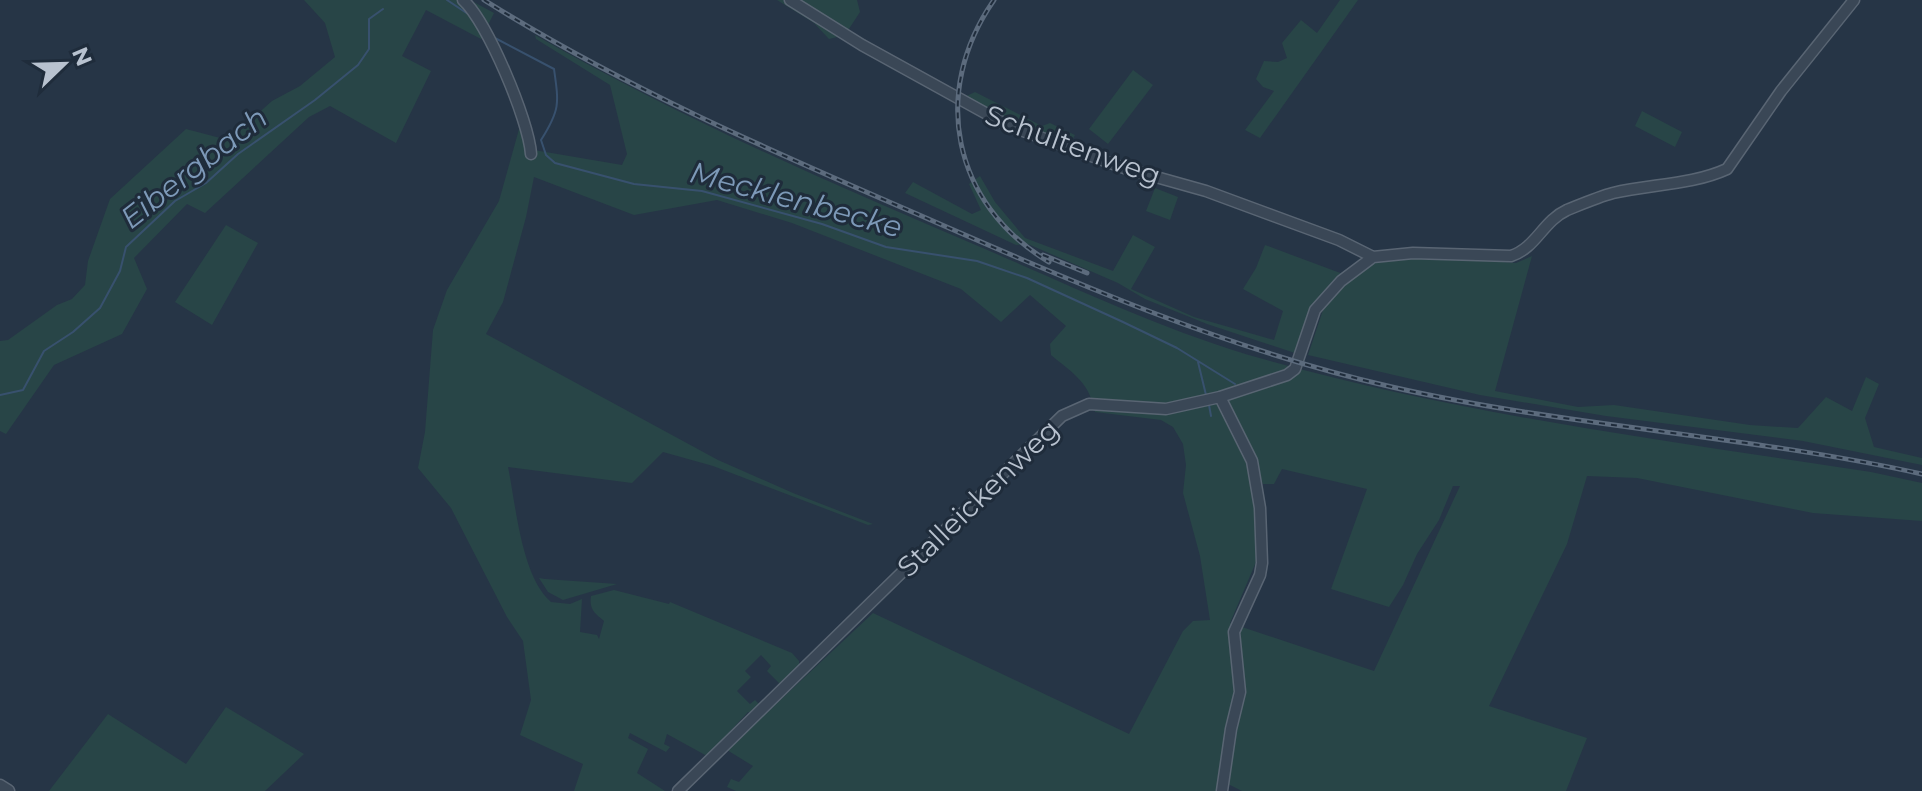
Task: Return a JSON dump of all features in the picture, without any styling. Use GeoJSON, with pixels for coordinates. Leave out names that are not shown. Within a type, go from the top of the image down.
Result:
{"type":"FeatureCollection","features":[{"type":"Feature","properties":{"kind":"street"},"geometry":{"type":"LineString","coordinates":[[463,0],[477,16],[514,96],[530,138],[531,154]]}},
{"type":"Feature","properties":{"kind":"street","name":"Schultenweg"},"geometry":{"type":"LineString","coordinates":[[790,0],[912,74],[1007,125],[1124,168],[1206,191],[1339,240],[1373,257]]}},
{"type":"Feature","properties":{"kind":"street"},"geometry":{"type":"LineString","coordinates":[[1373,257],[1413,253],[1511,256],[1524,252],[1545,225],[1566,211],[1612,193],[1677,183],[1727,169],[1781,91],[1854,0]]}},
{"type":"Feature","properties":{"kind":"street","name":"Stalleickenweg"},"geometry":{"type":"LineString","coordinates":[[678,791],[1062,416],[1089,404],[1166,409],[1211,399],[1292,372],[1315,310],[1341,281],[1373,257]]}},
{"type":"Feature","properties":{"kind":"street"},"geometry":{"type":"LineString","coordinates":[[1211,399],[1252,461],[1260,508],[1262,563],[1260,575],[1234,632],[1240,692],[1222,791]]}},
{"type":"Feature","properties":{"kind":"street"},"geometry":{"type":"LineString","coordinates":[[0,786],[8,791]]}},
{"type":"Feature","properties":{"kind":"green space"},"geometry":{"type":"Polygon","coordinates":[[[304,0],[470,0],[494,13],[481,39],[426,10],[402,56],[431,71],[396,143],[330,106],[309,117],[205,213],[187,204],[134,258],[147,289],[122,334],[54,365],[6,434],[0,431],[0,341],[8,340],[57,305],[72,299],[85,285],[88,261],[110,199],[186,129],[228,140],[272,101],[300,86],[335,57],[325,23],[304,0]]]}},
{"type":"Feature","properties":{"kind":"green space"},"geometry":{"type":"Polygon","coordinates":[[[777,0],[857,0],[860,12],[845,35],[829,39],[814,23],[777,0]]]}},
{"type":"Feature","properties":{"kind":"green space"},"geometry":{"type":"Polygon","coordinates":[[[1340,0],[1358,0],[1260,138],[1245,130],[1274,91],[1263,87],[1256,79],[1264,61],[1278,62],[1287,58],[1282,43],[1301,20],[1317,33],[1340,0]]]}},
{"type":"Feature","properties":{"kind":"green space"},"geometry":{"type":"Polygon","coordinates":[[[535,35],[645,94],[814,175],[1192,336],[1263,359],[1413,396],[1566,425],[1871,472],[1922,483],[1922,521],[1813,513],[1637,478],[1587,476],[1567,544],[1489,706],[1587,738],[1566,791],[1242,791],[1226,783],[1218,791],[736,791],[727,787],[731,779],[739,782],[753,766],[727,750],[873,613],[1129,734],[1183,631],[1193,621],[1210,620],[1200,556],[1183,493],[1186,465],[1183,444],[1173,427],[1161,420],[1095,412],[1085,386],[1051,355],[1050,344],[1066,326],[1030,295],[1001,322],[961,289],[792,223],[717,200],[634,215],[534,177],[503,302],[486,334],[718,460],[873,524],[868,525],[713,466],[663,452],[632,483],[508,467],[521,539],[533,575],[551,602],[570,604],[582,599],[580,632],[597,635],[599,639],[604,621],[592,608],[591,596],[614,590],[670,602],[792,653],[799,661],[799,666],[781,685],[767,671],[771,666],[761,655],[745,671],[751,677],[737,691],[750,704],[755,700],[760,705],[748,712],[707,756],[667,734],[664,744],[670,747],[666,752],[630,733],[628,738],[648,749],[637,773],[665,791],[574,791],[583,764],[520,735],[531,700],[523,641],[507,617],[451,508],[418,468],[425,432],[433,330],[447,290],[499,201],[521,122],[528,149],[622,165],[627,154],[610,85],[536,39],[535,35]],[[1219,399],[1249,466],[1257,532],[1256,562],[1230,623],[1374,671],[1460,486],[1453,486],[1439,520],[1389,607],[1331,589],[1367,489],[1282,469],[1274,484],[1263,484],[1241,435],[1219,399]]]}},
{"type":"Feature","properties":{"kind":"green space"},"geometry":{"type":"Polygon","coordinates":[[[1133,70],[1153,85],[1108,144],[1089,129],[1133,70]]]}},
{"type":"Feature","properties":{"kind":"green space"},"geometry":{"type":"Polygon","coordinates":[[[975,92],[1042,126],[1050,123],[1075,135],[1070,144],[958,100],[975,92]]]}},
{"type":"Feature","properties":{"kind":"green space"},"geometry":{"type":"Polygon","coordinates":[[[1642,111],[1682,132],[1675,147],[1635,126],[1642,111]]]}},
{"type":"Feature","properties":{"kind":"green space"},"geometry":{"type":"Polygon","coordinates":[[[980,176],[995,202],[1025,238],[1113,271],[1133,235],[1155,247],[1131,289],[1194,317],[1274,340],[1283,311],[1243,289],[1265,245],[1343,274],[1302,332],[1295,353],[1207,324],[1145,299],[1118,283],[1028,244],[1016,245],[905,193],[913,182],[972,214],[981,210],[969,184],[980,176]]]}},
{"type":"Feature","properties":{"kind":"green space"},"geometry":{"type":"Polygon","coordinates":[[[1155,188],[1178,197],[1170,220],[1146,211],[1155,188]]]}},
{"type":"Feature","properties":{"kind":"green space"},"geometry":{"type":"Polygon","coordinates":[[[226,225],[258,243],[212,325],[175,302],[226,225]]]}},
{"type":"Feature","properties":{"kind":"green space"},"geometry":{"type":"Polygon","coordinates":[[[1428,256],[1516,263],[1532,256],[1495,391],[1578,407],[1614,405],[1750,425],[1798,428],[1826,397],[1852,411],[1866,377],[1879,384],[1865,418],[1874,447],[1922,458],[1922,465],[1803,441],[1606,416],[1480,395],[1308,355],[1326,301],[1374,262],[1428,256]]]}},
{"type":"Feature","properties":{"kind":"green space"},"geometry":{"type":"Polygon","coordinates":[[[539,578],[617,584],[563,600],[548,592],[539,578]]]}},
{"type":"Feature","properties":{"kind":"green space"},"geometry":{"type":"Polygon","coordinates":[[[226,707],[304,754],[265,791],[49,791],[108,714],[186,764],[226,707]]]}},
{"type":"Feature","properties":{"kind":"waterway","name":"Mecklenbecke"},"geometry":{"type":"LineString","coordinates":[[447,0],[471,16]]}},
{"type":"Feature","properties":{"kind":"waterway","name":"Eibergbach"},"geometry":{"type":"LineString","coordinates":[[0,395],[23,390],[44,351],[73,332],[100,308],[120,271],[126,247],[175,201],[206,183],[238,154],[315,100],[358,65],[369,49],[369,19],[383,9]]}},
{"type":"Feature","properties":{"kind":"waterway","name":"Mecklenbecke"},"geometry":{"type":"LineString","coordinates":[[493,37],[554,69],[556,106],[541,140],[546,155],[555,163],[634,184],[702,191],[822,224],[886,247],[977,261],[1027,278],[1123,322],[1177,348],[1235,384]]}},
{"type":"Feature","properties":{"kind":"waterway"},"geometry":{"type":"LineString","coordinates":[[1198,362],[1206,395]]}},
{"type":"Feature","properties":{"kind":"waterway"},"geometry":{"type":"LineString","coordinates":[[1209,405],[1211,416]]}},
{"type":"Feature","properties":{"kind":"railway"},"geometry":{"type":"LineString","coordinates":[[484,0],[642,89],[806,166],[1092,289],[1270,354],[1392,387],[1458,401],[1790,450],[1922,474]]}},
{"type":"Feature","properties":{"kind":"railway"},"geometry":{"type":"LineString","coordinates":[[994,0],[974,35],[962,72],[958,108],[961,144],[972,178],[990,210],[1016,238],[1049,262]]}},
{"type":"Feature","properties":{"kind":"railway"},"geometry":{"type":"LineString","coordinates":[[1043,255],[1087,273]]}}]}
